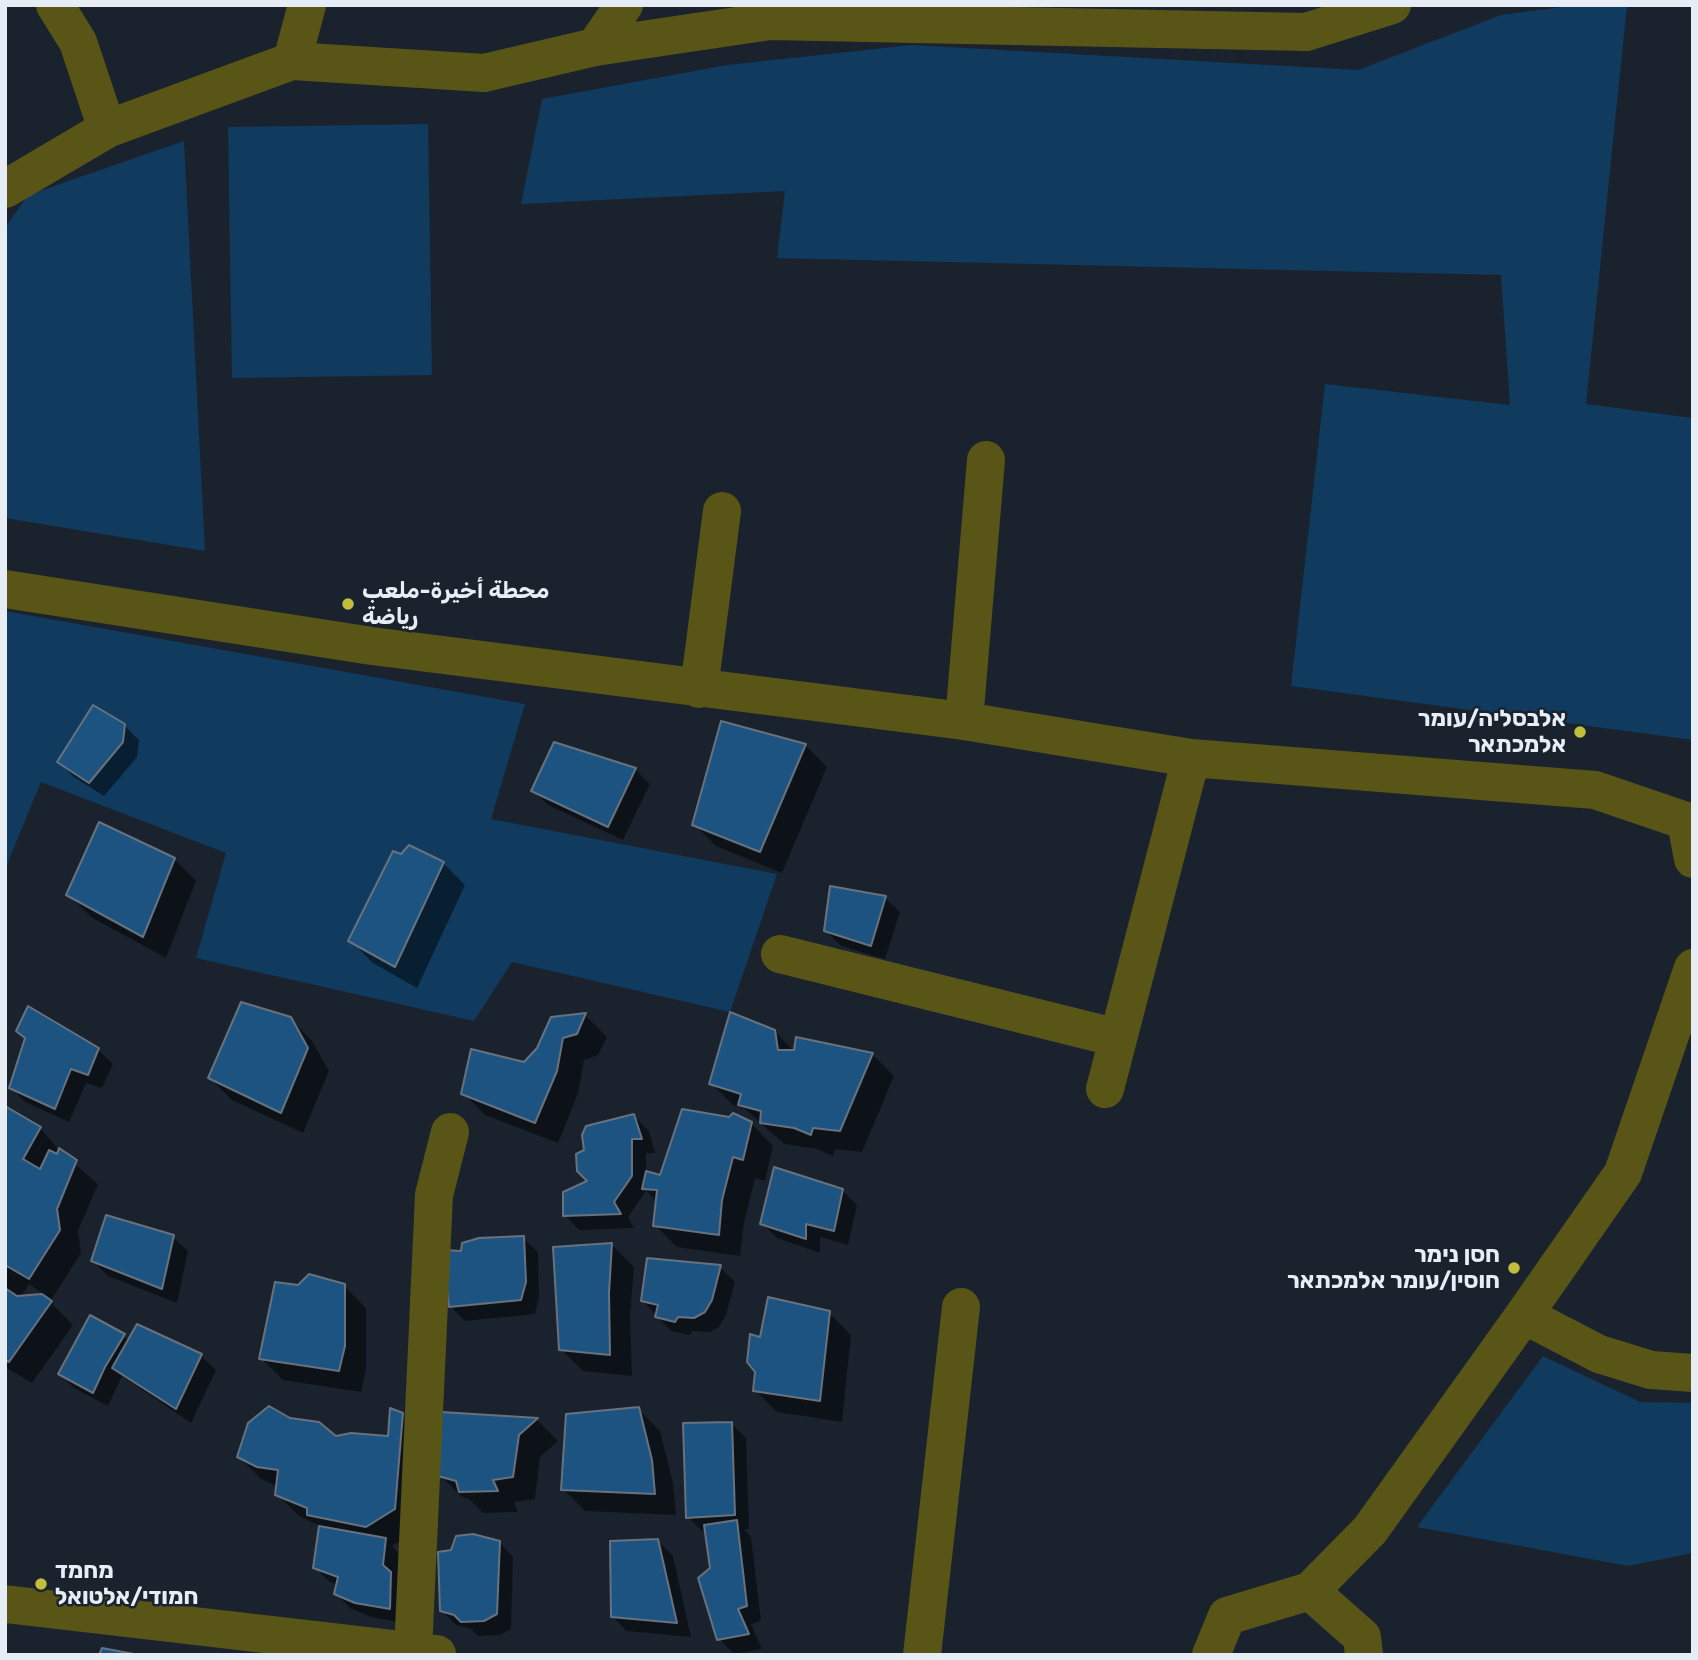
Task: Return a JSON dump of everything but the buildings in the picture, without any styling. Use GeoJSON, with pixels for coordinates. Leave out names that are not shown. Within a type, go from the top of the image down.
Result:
{"type":"FeatureCollection","features":[{"type":"Feature","properties":{"kind":"street"},"geometry":{"type":"LineString","coordinates":[[55,5],[78,42],[107,129]]}},
{"type":"Feature","properties":{"kind":"street"},"geometry":{"type":"LineString","coordinates":[[292,61],[307,5]]}},
{"type":"Feature","properties":{"kind":"street"},"geometry":{"type":"LineString","coordinates":[[595,47],[624,5]]}},
{"type":"Feature","properties":{"kind":"street"},"geometry":{"type":"LineString","coordinates":[[5,189],[107,129],[292,61],[484,73],[595,47],[770,21],[845,14],[1306,32],[1392,5]]}},
{"type":"Feature","properties":{"kind":"street"},"geometry":{"type":"LineString","coordinates":[[964,721],[986,460]]}},
{"type":"Feature","properties":{"kind":"street"},"geometry":{"type":"LineString","coordinates":[[699,689],[722,511]]}},
{"type":"Feature","properties":{"kind":"street"},"geometry":{"type":"LineString","coordinates":[[5,589],[372,646],[964,721],[1191,758],[1595,790],[1689,816],[1693,859]]}},
{"type":"Feature","properties":{"kind":"street"},"geometry":{"type":"LineString","coordinates":[[1105,1089],[1191,758]]}},
{"type":"Feature","properties":{"kind":"street"},"geometry":{"type":"LineString","coordinates":[[780,954],[1118,1038]]}},
{"type":"Feature","properties":{"kind":"street"},"geometry":{"type":"LineString","coordinates":[[1211,1655],[1227,1616],[1310,1591],[1370,1530],[1524,1315],[1623,1173],[1693,968]]}},
{"type":"Feature","properties":{"kind":"street"},"geometry":{"type":"LineString","coordinates":[[5,1604],[426,1653],[434,1195],[450,1132]]}},
{"type":"Feature","properties":{"kind":"street"},"geometry":{"type":"LineString","coordinates":[[922,1655],[961,1307]]}},
{"type":"Feature","properties":{"kind":"street"},"geometry":{"type":"LineString","coordinates":[[1524,1315],[1599,1354],[1651,1370],[1693,1373]]}},
{"type":"Feature","properties":{"kind":"street"},"geometry":{"type":"LineString","coordinates":[[1310,1591],[1362,1637],[1364,1655]]}},
{"type":"Feature","properties":{"kind":"shaded area"},"geometry":{"type":"Polygon","coordinates":[[[1576,5],[1627,5],[1586,404],[1693,418],[1693,740],[1291,686],[1325,384],[1510,405],[1501,275],[777,258],[785,191],[521,204],[542,99],[727,65],[912,45],[1358,70],[1501,15],[1576,5]]]}},
{"type":"Feature","properties":{"kind":"shaded area"},"geometry":{"type":"Polygon","coordinates":[[[428,124],[432,375],[232,378],[228,127],[428,124]]]}},
{"type":"Feature","properties":{"kind":"shaded area"},"geometry":{"type":"Polygon","coordinates":[[[184,141],[205,551],[5,518],[5,228],[28,195],[184,141]]]}},
{"type":"Feature","properties":{"kind":"shaded area"},"geometry":{"type":"Polygon","coordinates":[[[5,611],[525,704],[491,819],[777,874],[730,1012],[512,962],[474,1021],[196,958],[226,853],[41,782],[5,869],[5,611]]]}},
{"type":"Feature","properties":{"kind":"shaded area"},"geometry":{"type":"Polygon","coordinates":[[[1543,1356],[1640,1402],[1693,1403],[1693,1553],[1628,1566],[1417,1527],[1543,1356]]]}},
{"type":"Feature","properties":{"kind":"place","name":"محطة أخيرة-ملعب رياضة"},"geometry":{"type":"Point","coordinates":[348,604]}},
{"type":"Feature","properties":{"kind":"place","name":"אלבסליה/עומר אלמכתאר"},"geometry":{"type":"Point","coordinates":[1580,732]}},
{"type":"Feature","properties":{"kind":"place","name":"חסן נימר חוסין/עומר אלמכתאר"},"geometry":{"type":"Point","coordinates":[1514,1268]}},
{"type":"Feature","properties":{"kind":"place","name":"מחמד חמודי/אלטואל"},"geometry":{"type":"Point","coordinates":[41,1584]}}]}
